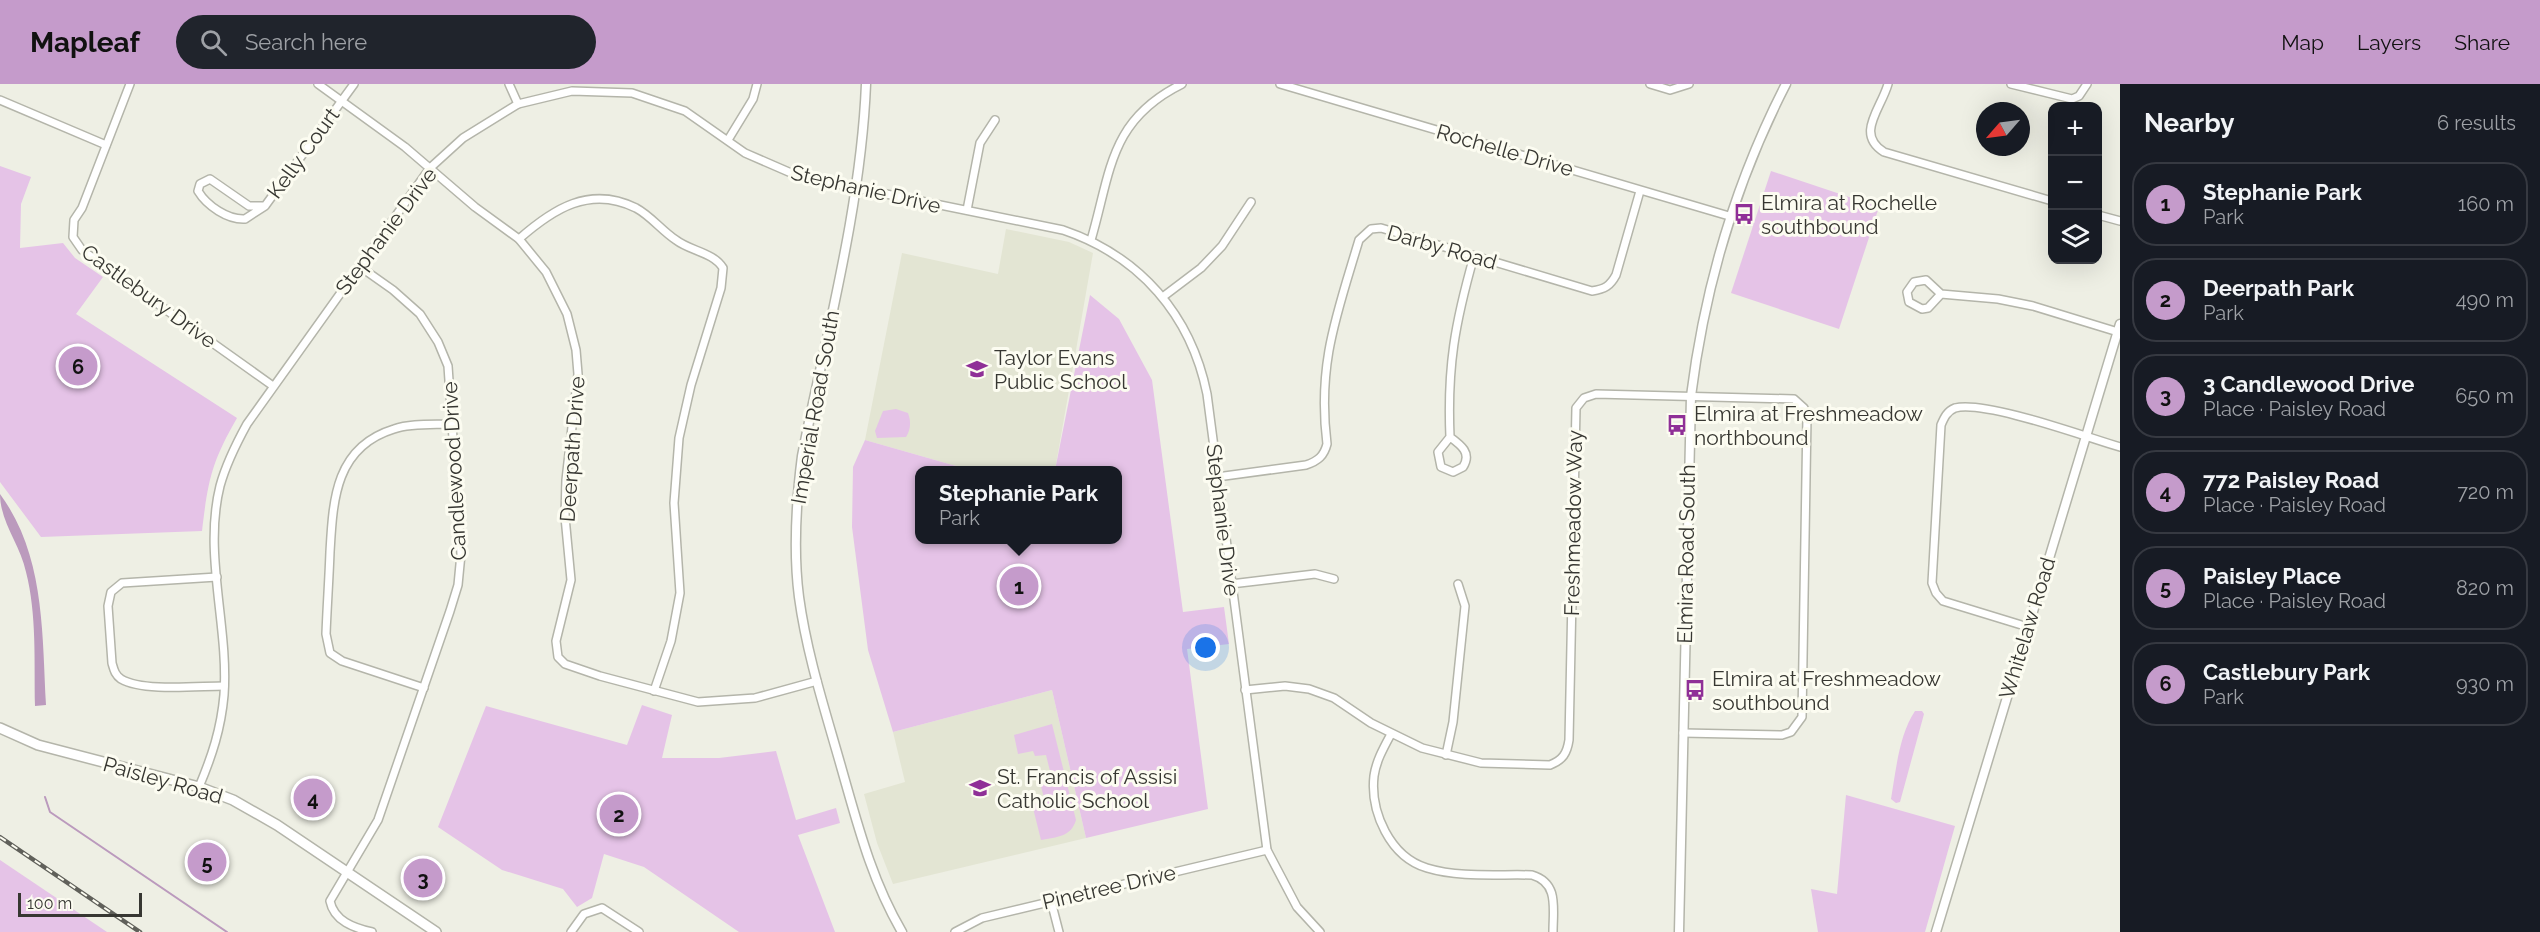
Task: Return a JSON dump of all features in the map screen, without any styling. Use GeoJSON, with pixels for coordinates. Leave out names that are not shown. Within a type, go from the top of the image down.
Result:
{"type":"FeatureCollection","features":[{"type":"Feature","properties":{"kind":"main road","name":"Paisley Road"},"geometry":{"type":"LineString","coordinates":[[0,728],[38,745],[199,787],[257,813],[436,932]]}},
{"type":"Feature","properties":{"kind":"street","name":"Castlebury Drive"},"geometry":{"type":"LineString","coordinates":[[130,84],[82,208],[74,220],[72,229],[75,242],[82,250],[273,386]]}},
{"type":"Feature","properties":{"kind":"street","name":"Deerpath Drive"},"geometry":{"type":"LineString","coordinates":[[318,84],[430,168],[475,207],[519,239],[546,272],[558,294],[572,332],[577,362],[577,397],[566,480],[566,517],[571,580],[556,650],[565,664],[654,692],[698,702],[755,698],[817,681]]}},
{"type":"Feature","properties":{"kind":"street","name":"Kelly Court"},"geometry":{"type":"LineString","coordinates":[[264,206],[249,206],[210,179],[200,184],[198,191],[202,198],[229,217],[246,219],[264,206],[354,84]]}},
{"type":"Feature","properties":{"kind":"street"},"geometry":{"type":"LineString","coordinates":[[509,84],[518,104]]}},
{"type":"Feature","properties":{"kind":"street"},"geometry":{"type":"LineString","coordinates":[[633,93],[634,84]]}},
{"type":"Feature","properties":{"kind":"street"},"geometry":{"type":"LineString","coordinates":[[728,140],[753,99],[757,84]]}},
{"type":"Feature","properties":{"kind":"street","name":"Imperial Road South"},"geometry":{"type":"LineString","coordinates":[[866,84],[862,141],[854,189],[798,485],[796,565],[799,597],[817,681],[867,858],[902,932]]}},
{"type":"Feature","properties":{"kind":"street"},"geometry":{"type":"LineString","coordinates":[[1091,240],[1110,165],[1122,137],[1145,109],[1182,84]]}},
{"type":"Feature","properties":{"kind":"street","name":"Rochelle Drive"},"geometry":{"type":"LineString","coordinates":[[1280,84],[1729,216]]}},
{"type":"Feature","properties":{"kind":"street"},"geometry":{"type":"LineString","coordinates":[[1650,84],[1670,90],[1689,84]]}},
{"type":"Feature","properties":{"kind":"street","name":"Elmira Road South"},"geometry":{"type":"LineString","coordinates":[[1678,932],[1691,396],[1703,313],[1729,216],[1755,149],[1786,84]]}},
{"type":"Feature","properties":{"kind":"street"},"geometry":{"type":"LineString","coordinates":[[1888,84],[1884,100],[1869,126],[1870,140],[1876,147],[1884,152],[2048,200]]}},
{"type":"Feature","properties":{"kind":"street"},"geometry":{"type":"LineString","coordinates":[[2011,84],[2072,99],[2079,96],[2087,84]]}},
{"type":"Feature","properties":{"kind":"street","name":"Stephanie Drive"},"geometry":{"type":"LineString","coordinates":[[199,787],[216,747],[224,686],[215,526],[220,488],[232,452],[247,424],[430,168],[463,138],[518,104],[572,91],[633,93],[685,111],[771,165],[810,180],[1062,230],[1091,240],[1134,267],[1164,296],[1187,333],[1200,366],[1267,850],[1297,907],[1315,931]]}},
{"type":"Feature","properties":{"kind":"street"},"geometry":{"type":"LineString","coordinates":[[0,100],[106,145]]}},
{"type":"Feature","properties":{"kind":"street"},"geometry":{"type":"LineString","coordinates":[[967,210],[980,143],[995,120]]}},
{"type":"Feature","properties":{"kind":"street","name":"Darby Road"},"geometry":{"type":"LineString","coordinates":[[1217,477],[1306,465],[1314,462],[1325,452],[1327,444],[1323,384],[1328,348],[1359,240],[1365,233],[1381,228],[1592,291],[1603,290],[1611,285],[1616,275],[1640,190]]}},
{"type":"Feature","properties":{"kind":"street"},"geometry":{"type":"LineString","coordinates":[[519,239],[543,218],[566,205],[591,200],[614,200],[638,209],[675,240],[688,248],[711,256],[723,268],[721,288],[691,385],[679,438],[674,503],[681,571],[680,593],[671,641],[654,692]]}},
{"type":"Feature","properties":{"kind":"street"},"geometry":{"type":"LineString","coordinates":[[1164,296],[1201,268],[1222,246],[1251,202]]}},
{"type":"Feature","properties":{"kind":"street"},"geometry":{"type":"LineString","coordinates":[[2102,216],[2120,221]]}},
{"type":"Feature","properties":{"kind":"street"},"geometry":{"type":"LineString","coordinates":[[1450,437],[1465,450],[1467,456],[1463,467],[1453,471],[1441,467],[1438,452],[1450,437],[1448,389],[1453,339],[1473,256]]}},
{"type":"Feature","properties":{"kind":"street","name":"Candlewood Drive"},"geometry":{"type":"LineString","coordinates":[[359,266],[407,301],[430,328],[448,366],[460,570],[450,611],[375,827],[330,901],[332,910],[342,921],[358,929],[372,932]]}},
{"type":"Feature","properties":{"kind":"street"},"geometry":{"type":"LineString","coordinates":[[1941,294],[1928,308],[1922,309],[1909,302],[1907,292],[1914,282],[1926,280],[1941,294],[1998,299],[2119,328]]}},
{"type":"Feature","properties":{"kind":"street","name":"Whitelaw Road"},"geometry":{"type":"LineString","coordinates":[[1936,932],[2119,328]]}},
{"type":"Feature","properties":{"kind":"street","name":"Freshmeadow Way"},"geometry":{"type":"LineString","coordinates":[[1245,690],[1285,686],[1323,693],[1391,734],[1446,755],[1492,764],[1550,765],[1562,758],[1569,740],[1576,408],[1584,398],[1596,394],[1789,398],[1800,403],[1808,417],[1802,717],[1791,732],[1782,735],[1683,733]]}},
{"type":"Feature","properties":{"kind":"street"},"geometry":{"type":"LineString","coordinates":[[2028,627],[1943,600],[1936,593],[1932,583],[1941,425],[1946,415],[1952,409],[1964,407],[1999,412],[2120,447]]}},
{"type":"Feature","properties":{"kind":"street"},"geometry":{"type":"LineString","coordinates":[[424,688],[342,661],[328,648],[326,634],[333,502],[344,469],[363,446],[380,434],[404,427],[453,424]]}},
{"type":"Feature","properties":{"kind":"street"},"geometry":{"type":"LineString","coordinates":[[1231,584],[1315,574],[1334,579]]}},
{"type":"Feature","properties":{"kind":"street"},"geometry":{"type":"LineString","coordinates":[[218,577],[122,583],[111,592],[108,599],[114,670],[124,680],[164,687],[224,686]]}},
{"type":"Feature","properties":{"kind":"street"},"geometry":{"type":"LineString","coordinates":[[1446,755],[1453,722],[1465,606],[1458,584]]}},
{"type":"Feature","properties":{"kind":"street"},"geometry":{"type":"LineString","coordinates":[[1391,734],[1374,774],[1375,807],[1384,830],[1400,851],[1424,867],[1449,873],[1532,875],[1544,879],[1551,887],[1554,899],[1553,932]]}},
{"type":"Feature","properties":{"kind":"street","name":"Pinetree Drive"},"geometry":{"type":"LineString","coordinates":[[954,932],[982,918],[1267,850]]}},
{"type":"Feature","properties":{"kind":"street"},"geometry":{"type":"LineString","coordinates":[[1052,901],[1059,932]]}},
{"type":"Feature","properties":{"kind":"street"},"geometry":{"type":"LineString","coordinates":[[571,932],[584,914],[602,908],[639,932]]}},
{"type":"Feature","properties":{"kind":"shaded area"},"geometry":{"type":"Polygon","coordinates":[[[0,166],[31,177],[21,204],[20,248],[63,243],[75,258],[103,277],[76,314],[237,418],[216,460],[206,499],[202,531],[41,537],[0,482],[0,166]]]}},
{"type":"Feature","properties":{"kind":"shaded area"},"geometry":{"type":"Polygon","coordinates":[[[1771,171],[1879,207],[1839,329],[1731,293],[1771,171]]]}},
{"type":"Feature","properties":{"kind":"shaded area","name":"Taylor Evans Public School"},"geometry":{"type":"Polygon","coordinates":[[[1006,229],[1069,242],[1093,253],[1056,466],[956,466],[865,440],[902,253],[998,274],[1006,229]]]}},
{"type":"Feature","properties":{"kind":"shaded area"},"geometry":{"type":"Polygon","coordinates":[[[1090,295],[1119,319],[1152,380],[1183,612],[1224,607],[1229,644],[1187,649],[1208,809],[1086,838],[1052,690],[893,732],[868,650],[852,527],[853,467],[865,440],[956,466],[915,466],[915,544],[1122,544],[1122,466],[1056,466],[1090,295]]]}},
{"type":"Feature","properties":{"kind":"shaded area"},"geometry":{"type":"Polygon","coordinates":[[[896,409],[908,413],[910,425],[906,437],[877,438],[875,431],[883,411],[896,409]]]}},
{"type":"Feature","properties":{"kind":"shaded area"},"geometry":{"type":"Polygon","coordinates":[[[0,494],[15,518],[26,543],[33,569],[42,623],[46,705],[35,706],[34,639],[30,588],[23,562],[3,514],[0,494]]]}},
{"type":"Feature","properties":{"kind":"shaded area","name":"St. Francis of Assisi Catholic School"},"geometry":{"type":"Polygon","coordinates":[[[1052,690],[1086,838],[893,884],[877,843],[864,794],[905,782],[893,732],[1052,690]]]}},
{"type":"Feature","properties":{"kind":"shaded area"},"geometry":{"type":"Polygon","coordinates":[[[642,705],[672,715],[662,758],[719,758],[776,751],[796,820],[836,808],[840,823],[798,835],[835,932],[739,932],[644,867],[604,854],[592,898],[577,907],[563,889],[502,870],[438,827],[486,706],[627,745],[642,705]]]}},
{"type":"Feature","properties":{"kind":"shaded area"},"geometry":{"type":"Polygon","coordinates":[[[1915,711],[1922,711],[1924,714],[1900,802],[1896,803],[1891,799],[1899,753],[1905,731],[1915,711]]]}},
{"type":"Feature","properties":{"kind":"shaded area"},"geometry":{"type":"Polygon","coordinates":[[[1052,724],[1076,820],[1067,833],[1041,840],[1032,804],[1045,801],[1040,783],[1052,779],[1046,755],[1035,756],[1033,751],[1018,754],[1014,735],[1052,724]]]}},
{"type":"Feature","properties":{"kind":"shaded area"},"geometry":{"type":"Polygon","coordinates":[[[1846,795],[1955,826],[1925,932],[1818,932],[1811,889],[1837,894],[1846,795]]]}},
{"type":"Feature","properties":{"kind":"shaded area"},"geometry":{"type":"Polygon","coordinates":[[[0,860],[107,932],[0,932],[0,860]]]}},
{"type":"Feature","properties":{"kind":"waterway"},"geometry":{"type":"LineString","coordinates":[[45,797],[50,812],[227,932]]}},
{"type":"Feature","properties":{"kind":"railway"},"geometry":{"type":"LineString","coordinates":[[0,837],[140,932]]}},
{"type":"Feature","properties":{"kind":"place","name":"Elmira at Rochelle southbound"},"geometry":{"type":"Point","coordinates":[1744,214]}},
{"type":"Feature","properties":{"kind":"place","name":"Castlebury Park"},"geometry":{"type":"Point","coordinates":[78,366]}},
{"type":"Feature","properties":{"kind":"place","name":"Taylor Evans Public School"},"geometry":{"type":"Point","coordinates":[977,369]}},
{"type":"Feature","properties":{"kind":"place","name":"Elmira at Freshmeadow northbound"},"geometry":{"type":"Point","coordinates":[1677,425]}},
{"type":"Feature","properties":{"kind":"place","name":"Stephanie Park"},"geometry":{"type":"Point","coordinates":[1019,586]}},
{"type":"Feature","properties":{"kind":"place","name":"Elmira at Freshmeadow southbound"},"geometry":{"type":"Point","coordinates":[1695,690]}},
{"type":"Feature","properties":{"kind":"place","name":"St. Francis of Assisi Catholic School"},"geometry":{"type":"Point","coordinates":[980,788]}},
{"type":"Feature","properties":{"kind":"place","name":"772 Paisley Road"},"geometry":{"type":"Point","coordinates":[313,798]}},
{"type":"Feature","properties":{"kind":"place","name":"Deerpath Park"},"geometry":{"type":"Point","coordinates":[619,814]}},
{"type":"Feature","properties":{"kind":"place","name":"Paisley Place"},"geometry":{"type":"Point","coordinates":[207,862]}},
{"type":"Feature","properties":{"kind":"place","name":"3 Candlewood Drive"},"geometry":{"type":"Point","coordinates":[423,878]}}]}
